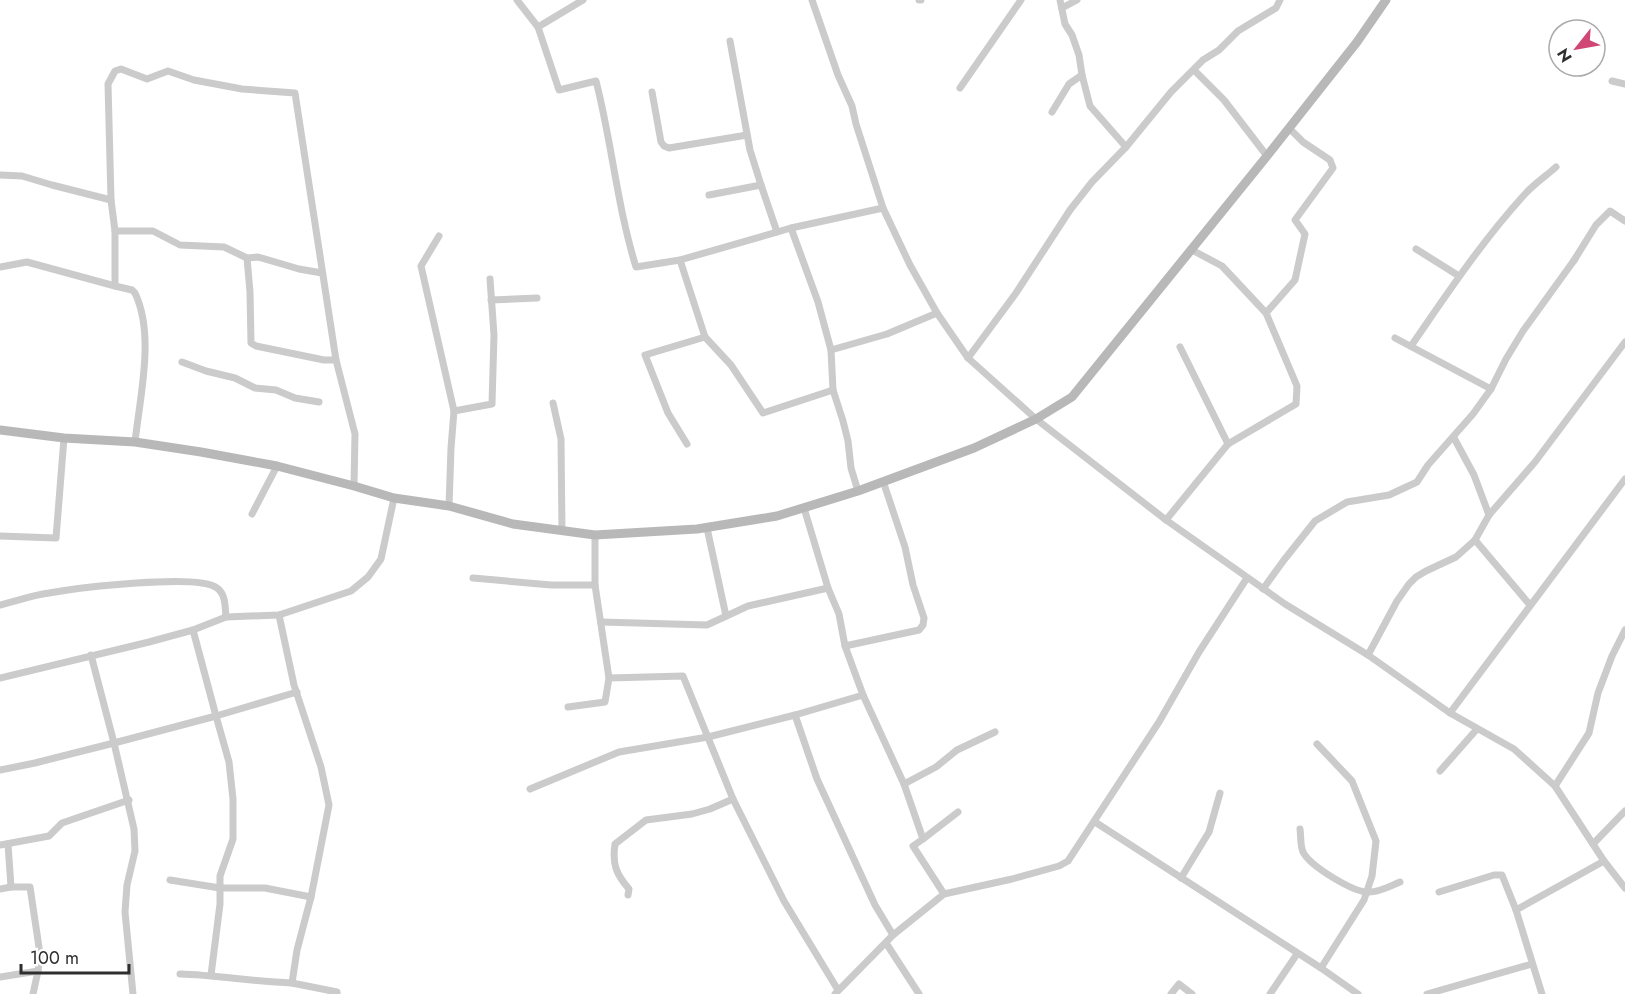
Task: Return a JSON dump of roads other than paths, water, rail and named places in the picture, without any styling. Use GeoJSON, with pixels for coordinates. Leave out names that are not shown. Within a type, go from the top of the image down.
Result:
{"type":"FeatureCollection","features":[{"type":"Feature","properties":{"kind":"street"},"geometry":{"type":"LineString","coordinates":[[517,0],[538,27],[559,90],[596,81],[604,110],[627,237],[636,267],[680,260],[791,228],[883,208]]}},
{"type":"Feature","properties":{"kind":"street"},"geometry":{"type":"LineString","coordinates":[[538,27],[583,0]]}},
{"type":"Feature","properties":{"kind":"street"},"geometry":{"type":"LineString","coordinates":[[812,0],[838,75],[852,106],[883,208],[910,265],[937,313],[968,358],[1036,418],[1166,520],[1263,589],[1450,712],[1514,749],[1555,786],[1604,861],[1625,888]]}},
{"type":"Feature","properties":{"kind":"street"},"geometry":{"type":"LineString","coordinates":[[960,88],[1021,0]]}},
{"type":"Feature","properties":{"kind":"street"},"geometry":{"type":"LineString","coordinates":[[1077,0],[1061,4],[1065,24],[1072,35],[1079,55],[1090,106],[1126,147]]}},
{"type":"Feature","properties":{"kind":"street"},"geometry":{"type":"LineString","coordinates":[[968,358],[1016,293],[1070,210],[1092,182],[1126,147],[1171,92],[1208,56],[1219,50],[1238,31],[1276,8],[1280,0]]}},
{"type":"Feature","properties":{"kind":"street"},"geometry":{"type":"LineString","coordinates":[[0,430],[63,438],[135,442],[277,466],[394,498],[449,506],[513,524],[595,535],[707,528],[777,516],[804,508],[858,491],[974,448],[1036,418],[1072,397],[1268,156],[1357,42],[1386,0]]}},
{"type":"Feature","properties":{"kind":"street"},"geometry":{"type":"LineString","coordinates":[[730,41],[747,135],[777,232]]}},
{"type":"Feature","properties":{"kind":"street"},"geometry":{"type":"LineString","coordinates":[[115,286],[115,231],[111,200],[108,84],[115,71],[121,69],[147,79],[168,71],[194,80],[242,89],[295,93],[336,360],[355,434],[354,486]]}},
{"type":"Feature","properties":{"kind":"street"},"geometry":{"type":"LineString","coordinates":[[1194,70],[1224,100],[1268,156]]}},
{"type":"Feature","properties":{"kind":"street"},"geometry":{"type":"LineString","coordinates":[[1052,112],[1069,84],[1082,75]]}},
{"type":"Feature","properties":{"kind":"street"},"geometry":{"type":"LineString","coordinates":[[1612,81],[1625,84]]}},
{"type":"Feature","properties":{"kind":"street"},"geometry":{"type":"LineString","coordinates":[[652,92],[664,146],[669,148],[747,135]]}},
{"type":"Feature","properties":{"kind":"street"},"geometry":{"type":"LineString","coordinates":[[1266,313],[1295,280],[1305,234],[1295,220],[1333,168],[1330,160],[1303,142],[1289,128]]}},
{"type":"Feature","properties":{"kind":"street"},"geometry":{"type":"LineString","coordinates":[[1411,346],[1459,276],[1526,193],[1556,166]]}},
{"type":"Feature","properties":{"kind":"street"},"geometry":{"type":"LineString","coordinates":[[0,175],[22,176],[111,200]]}},
{"type":"Feature","properties":{"kind":"street"},"geometry":{"type":"LineString","coordinates":[[709,195],[761,185]]}},
{"type":"Feature","properties":{"kind":"street"},"geometry":{"type":"LineString","coordinates":[[1546,303],[1596,225],[1610,211],[1625,221]]}},
{"type":"Feature","properties":{"kind":"street"},"geometry":{"type":"LineString","coordinates":[[791,228],[818,302],[831,350],[833,390],[846,431],[851,468],[858,491]]}},
{"type":"Feature","properties":{"kind":"street"},"geometry":{"type":"LineString","coordinates":[[115,231],[153,231],[180,245],[224,247],[247,258],[258,257],[322,273]]}},
{"type":"Feature","properties":{"kind":"street"},"geometry":{"type":"LineString","coordinates":[[439,236],[421,266],[454,411],[449,506]]}},
{"type":"Feature","properties":{"kind":"street"},"geometry":{"type":"LineString","coordinates":[[1416,249],[1459,276]]}},
{"type":"Feature","properties":{"kind":"street"},"geometry":{"type":"LineString","coordinates":[[1166,520],[1228,444],[1296,404],[1297,386],[1266,313],[1222,266],[1192,250]]}},
{"type":"Feature","properties":{"kind":"street"},"geometry":{"type":"LineString","coordinates":[[247,258],[251,343],[324,360],[336,360]]}},
{"type":"Feature","properties":{"kind":"street"},"geometry":{"type":"LineString","coordinates":[[1263,589],[1315,521],[1347,502],[1389,495],[1417,482],[1428,465],[1454,438],[1491,389],[1521,334],[1546,303],[1575,259]]}},
{"type":"Feature","properties":{"kind":"street"},"geometry":{"type":"LineString","coordinates":[[680,260],[705,337],[731,365],[763,413],[833,390]]}},
{"type":"Feature","properties":{"kind":"street"},"geometry":{"type":"LineString","coordinates":[[0,267],[27,262],[132,290],[135,293],[145,322],[145,356],[135,442]]}},
{"type":"Feature","properties":{"kind":"street"},"geometry":{"type":"LineString","coordinates":[[454,411],[492,404],[494,334],[490,279]]}},
{"type":"Feature","properties":{"kind":"street"},"geometry":{"type":"LineString","coordinates":[[491,300],[537,298]]}},
{"type":"Feature","properties":{"kind":"street"},"geometry":{"type":"LineString","coordinates":[[831,350],[887,334],[937,313]]}},
{"type":"Feature","properties":{"kind":"street"},"geometry":{"type":"LineString","coordinates":[[687,444],[668,413],[645,355],[705,337]]}},
{"type":"Feature","properties":{"kind":"street"},"geometry":{"type":"LineString","coordinates":[[1395,338],[1491,389]]}},
{"type":"Feature","properties":{"kind":"street"},"geometry":{"type":"LineString","coordinates":[[1368,656],[1397,601],[1416,577],[1456,557],[1475,540],[1489,514],[1535,462],[1625,342]]}},
{"type":"Feature","properties":{"kind":"street"},"geometry":{"type":"LineString","coordinates":[[1180,347],[1228,444]]}},
{"type":"Feature","properties":{"kind":"street"},"geometry":{"type":"LineString","coordinates":[[182,362],[235,378],[255,388],[276,390],[295,398],[319,402]]}},
{"type":"Feature","properties":{"kind":"street"},"geometry":{"type":"LineString","coordinates":[[552,403],[561,439],[562,531]]}},
{"type":"Feature","properties":{"kind":"street"},"geometry":{"type":"LineString","coordinates":[[0,536],[56,538],[63,438]]}},
{"type":"Feature","properties":{"kind":"street"},"geometry":{"type":"LineString","coordinates":[[1454,438],[1474,475],[1489,514]]}},
{"type":"Feature","properties":{"kind":"street"},"geometry":{"type":"LineString","coordinates":[[252,514],[277,466]]}},
{"type":"Feature","properties":{"kind":"street"},"geometry":{"type":"LineString","coordinates":[[1450,712],[1625,479]]}},
{"type":"Feature","properties":{"kind":"street"},"geometry":{"type":"LineString","coordinates":[[845,646],[919,630],[923,625],[924,618],[912,585],[905,547],[883,482]]}},
{"type":"Feature","properties":{"kind":"street"},"geometry":{"type":"LineString","coordinates":[[0,678],[193,630],[226,617],[279,615],[351,591],[368,578],[381,559],[394,498]]}},
{"type":"Feature","properties":{"kind":"street"},"geometry":{"type":"LineString","coordinates":[[804,508],[828,588],[839,614],[845,646],[863,694],[904,784],[923,839]]}},
{"type":"Feature","properties":{"kind":"street"},"geometry":{"type":"LineString","coordinates":[[707,528],[726,616]]}},
{"type":"Feature","properties":{"kind":"street"},"geometry":{"type":"LineString","coordinates":[[568,707],[605,702],[609,678],[595,585],[595,535]]}},
{"type":"Feature","properties":{"kind":"street"},"geometry":{"type":"LineString","coordinates":[[1475,540],[1530,605]]}},
{"type":"Feature","properties":{"kind":"street"},"geometry":{"type":"LineString","coordinates":[[473,578],[551,585],[595,585]]}},
{"type":"Feature","properties":{"kind":"street"},"geometry":{"type":"LineString","coordinates":[[609,678],[683,676],[734,799],[784,902],[836,992],[893,935],[944,894],[1059,866],[1068,861],[1159,722],[1199,652],[1247,578]]}},
{"type":"Feature","properties":{"kind":"street"},"geometry":{"type":"LineString","coordinates":[[0,605],[47,593],[94,587],[192,582],[209,583],[220,589],[225,602],[226,617]]}},
{"type":"Feature","properties":{"kind":"street"},"geometry":{"type":"LineString","coordinates":[[601,622],[707,624],[748,606],[828,588]]}},
{"type":"Feature","properties":{"kind":"street"},"geometry":{"type":"LineString","coordinates":[[279,615],[297,692],[321,766],[329,805],[311,897],[297,950],[292,983]]}},
{"type":"Feature","properties":{"kind":"street"},"geometry":{"type":"LineString","coordinates":[[193,630],[229,762],[233,799],[233,839],[220,876],[215,954],[211,975]]}},
{"type":"Feature","properties":{"kind":"street"},"geometry":{"type":"LineString","coordinates":[[1555,786],[1589,733],[1598,693],[1625,630]]}},
{"type":"Feature","properties":{"kind":"street"},"geometry":{"type":"LineString","coordinates":[[91,655],[129,800],[134,830],[135,851],[127,885],[125,912],[133,994]]}},
{"type":"Feature","properties":{"kind":"street"},"geometry":{"type":"LineString","coordinates":[[0,770],[114,743],[297,692]]}},
{"type":"Feature","properties":{"kind":"street"},"geometry":{"type":"LineString","coordinates":[[530,789],[618,752],[708,737],[795,715],[863,694]]}},
{"type":"Feature","properties":{"kind":"street"},"geometry":{"type":"LineString","coordinates":[[795,715],[817,778],[876,905],[893,935]]}},
{"type":"Feature","properties":{"kind":"street"},"geometry":{"type":"LineString","coordinates":[[1440,771],[1477,729]]}},
{"type":"Feature","properties":{"kind":"street"},"geometry":{"type":"LineString","coordinates":[[904,784],[936,766],[957,750],[994,732]]}},
{"type":"Feature","properties":{"kind":"street"},"geometry":{"type":"LineString","coordinates":[[1317,744],[1352,781],[1376,841],[1372,876],[1364,900],[1321,968]]}},
{"type":"Feature","properties":{"kind":"street"},"geometry":{"type":"LineString","coordinates":[[1181,878],[1205,842],[1220,793]]}},
{"type":"Feature","properties":{"kind":"street"},"geometry":{"type":"LineString","coordinates":[[628,895],[629,889],[617,876],[612,858],[615,844],[646,820],[692,814],[734,799]]}},
{"type":"Feature","properties":{"kind":"street"},"geometry":{"type":"LineString","coordinates":[[11,887],[4,844],[49,836],[62,823],[129,800]]}},
{"type":"Feature","properties":{"kind":"street"},"geometry":{"type":"LineString","coordinates":[[1593,844],[1625,811]]}},
{"type":"Feature","properties":{"kind":"street"},"geometry":{"type":"LineString","coordinates":[[944,894],[913,846],[958,812]]}},
{"type":"Feature","properties":{"kind":"street"},"geometry":{"type":"LineString","coordinates":[[1095,822],[1358,994]]}},
{"type":"Feature","properties":{"kind":"street"},"geometry":{"type":"LineString","coordinates":[[1300,828],[1302,850],[1308,858],[1338,881],[1367,893],[1379,891],[1400,882]]}},
{"type":"Feature","properties":{"kind":"street"},"geometry":{"type":"LineString","coordinates":[[1516,910],[1604,861]]}},
{"type":"Feature","properties":{"kind":"street"},"geometry":{"type":"LineString","coordinates":[[1439,892],[1500,874],[1504,877],[1542,994]]}},
{"type":"Feature","properties":{"kind":"street"},"geometry":{"type":"LineString","coordinates":[[170,880],[220,888],[265,888],[311,897]]}},
{"type":"Feature","properties":{"kind":"street"},"geometry":{"type":"LineString","coordinates":[[0,889],[30,887],[40,954],[33,994]]}},
{"type":"Feature","properties":{"kind":"street"},"geometry":{"type":"LineString","coordinates":[[886,943],[920,994]]}},
{"type":"Feature","properties":{"kind":"street"},"geometry":{"type":"LineString","coordinates":[[1270,994],[1297,954]]}},
{"type":"Feature","properties":{"kind":"street"},"geometry":{"type":"LineString","coordinates":[[1427,994],[1533,964]]}},
{"type":"Feature","properties":{"kind":"street"},"geometry":{"type":"LineString","coordinates":[[0,978],[38,971]]}},
{"type":"Feature","properties":{"kind":"street"},"geometry":{"type":"LineString","coordinates":[[180,974],[211,975],[265,983],[292,983],[337,992],[337,994]]}},
{"type":"Feature","properties":{"kind":"street"},"geometry":{"type":"LineString","coordinates":[[1171,994],[1179,984],[1192,994]]}}]}
